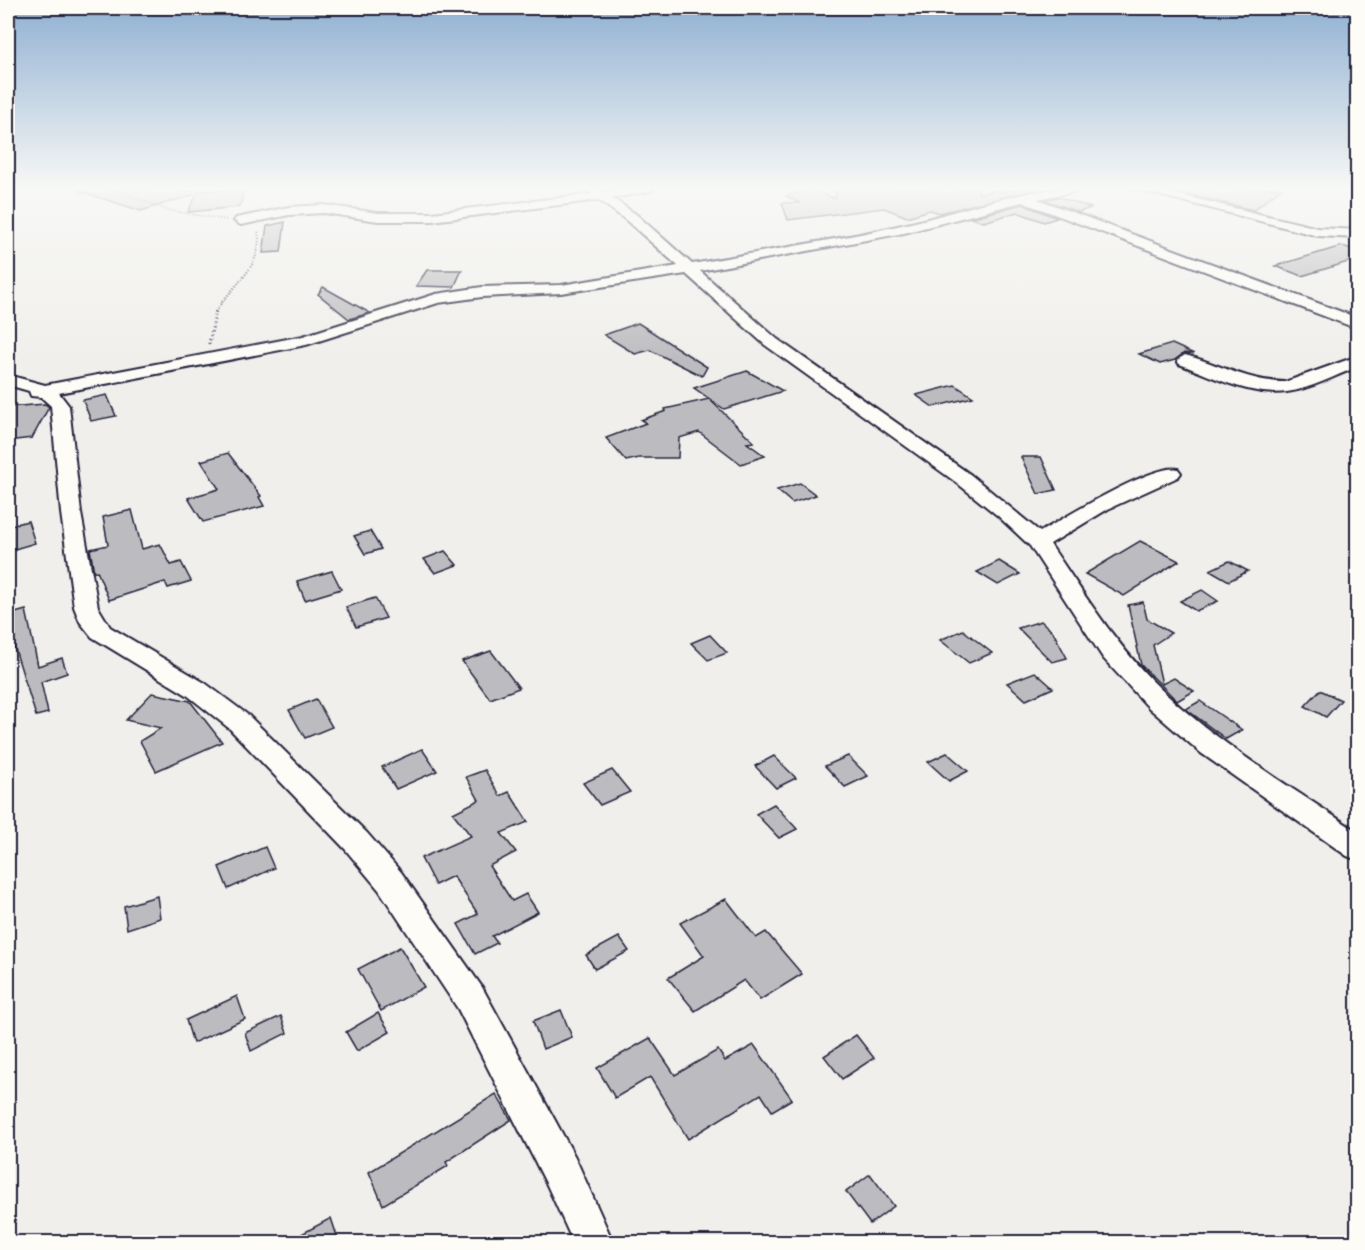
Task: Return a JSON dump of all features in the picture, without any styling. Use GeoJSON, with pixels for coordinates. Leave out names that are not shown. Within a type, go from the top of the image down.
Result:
{"type":"FeatureCollection","features":[{"type":"Feature","properties":{"kind":"street"},"geometry":{"type":"LineString","coordinates":[[663,246],[771,342],[964,479],[1038,542],[1112,652],[1158,702],[1211,746],[1358,848]]}},
{"type":"Feature","properties":{"kind":"street"},"geometry":{"type":"LineString","coordinates":[[8,396],[306,340],[436,298],[482,292],[561,289],[810,246]]}},
{"type":"Feature","properties":{"kind":"street"},"geometry":{"type":"LineString","coordinates":[[1151,246],[1358,324]]}},
{"type":"Feature","properties":{"kind":"street"},"geometry":{"type":"LineString","coordinates":[[1185,360],[1260,386],[1276,388],[1287,387],[1358,361]]}},
{"type":"Feature","properties":{"kind":"street"},"geometry":{"type":"LineString","coordinates":[[8,380],[44,391],[57,399],[60,406],[73,525],[86,607],[92,622],[101,632],[196,689],[239,722],[356,841],[390,881],[470,998],[561,1171],[593,1242]]}},
{"type":"Feature","properties":{"kind":"street"},"geometry":{"type":"LineString","coordinates":[[1038,542],[1101,505],[1172,473]]}},
{"type":"Feature","properties":{"kind":"path"},"geometry":{"type":"LineString","coordinates":[[209,360],[214,314],[250,271],[260,246]]}},
{"type":"Feature","properties":{"kind":"building"},"geometry":{"type":"Polygon","coordinates":[[[264,246],[282,246],[281,252],[263,253],[264,246]]]}},
{"type":"Feature","properties":{"kind":"building"},"geometry":{"type":"Polygon","coordinates":[[[1341,246],[1358,251],[1358,259],[1302,276],[1275,266],[1341,246]]]}},
{"type":"Feature","properties":{"kind":"building"},"geometry":{"type":"Polygon","coordinates":[[[427,270],[462,270],[454,287],[416,286],[427,270]]]}},
{"type":"Feature","properties":{"kind":"building"},"geometry":{"type":"Polygon","coordinates":[[[323,287],[370,313],[349,319],[318,294],[323,287]]]}},
{"type":"Feature","properties":{"kind":"building"},"geometry":{"type":"Polygon","coordinates":[[[638,323],[707,367],[702,376],[650,350],[635,354],[604,335],[638,323]]]}},
{"type":"Feature","properties":{"kind":"building"},"geometry":{"type":"Polygon","coordinates":[[[1172,344],[1194,354],[1184,353],[1175,360],[1160,364],[1139,354],[1172,344]]]}},
{"type":"Feature","properties":{"kind":"building"},"geometry":{"type":"Polygon","coordinates":[[[747,371],[783,391],[724,409],[694,388],[747,371]]]}},
{"type":"Feature","properties":{"kind":"building"},"geometry":{"type":"Polygon","coordinates":[[[955,385],[973,397],[933,407],[916,395],[955,385]]]}},
{"type":"Feature","properties":{"kind":"building"},"geometry":{"type":"Polygon","coordinates":[[[107,395],[116,416],[91,421],[83,400],[107,395]]]}},
{"type":"Feature","properties":{"kind":"building"},"geometry":{"type":"Polygon","coordinates":[[[709,399],[754,442],[747,443],[765,456],[741,464],[699,432],[679,438],[678,458],[639,458],[626,461],[606,438],[646,423],[641,420],[666,411],[665,409],[709,399]]]}},
{"type":"Feature","properties":{"kind":"building"},"geometry":{"type":"Polygon","coordinates":[[[45,404],[49,407],[32,438],[8,441],[8,407],[45,404]]]}},
{"type":"Feature","properties":{"kind":"building"},"geometry":{"type":"Polygon","coordinates":[[[228,453],[261,496],[259,497],[264,506],[203,522],[188,498],[219,489],[201,461],[228,453]]]}},
{"type":"Feature","properties":{"kind":"building"},"geometry":{"type":"Polygon","coordinates":[[[1021,457],[1041,457],[1056,490],[1038,494],[1021,457]]]}},
{"type":"Feature","properties":{"kind":"building"},"geometry":{"type":"Polygon","coordinates":[[[800,483],[816,495],[792,503],[777,490],[800,483]]]}},
{"type":"Feature","properties":{"kind":"building"},"geometry":{"type":"Polygon","coordinates":[[[132,510],[142,549],[160,544],[171,565],[181,562],[191,581],[168,588],[165,582],[109,600],[97,571],[94,572],[90,549],[108,545],[103,517],[132,510]]]}},
{"type":"Feature","properties":{"kind":"building"},"geometry":{"type":"Polygon","coordinates":[[[28,521],[35,543],[8,551],[8,526],[28,521]]]}},
{"type":"Feature","properties":{"kind":"building"},"geometry":{"type":"Polygon","coordinates":[[[370,531],[381,549],[365,554],[354,536],[370,531]]]}},
{"type":"Feature","properties":{"kind":"building"},"geometry":{"type":"Polygon","coordinates":[[[1140,541],[1179,561],[1124,596],[1085,574],[1140,541]]]}},
{"type":"Feature","properties":{"kind":"building"},"geometry":{"type":"Polygon","coordinates":[[[445,551],[457,565],[435,573],[424,559],[445,551]]]}},
{"type":"Feature","properties":{"kind":"building"},"geometry":{"type":"Polygon","coordinates":[[[999,561],[1020,574],[998,585],[977,572],[999,561]]]}},
{"type":"Feature","properties":{"kind":"building"},"geometry":{"type":"Polygon","coordinates":[[[1229,561],[1248,571],[1229,581],[1210,570],[1229,561]]]}},
{"type":"Feature","properties":{"kind":"building"},"geometry":{"type":"Polygon","coordinates":[[[332,571],[341,589],[305,600],[297,581],[332,571]]]}},
{"type":"Feature","properties":{"kind":"building"},"geometry":{"type":"Polygon","coordinates":[[[1202,590],[1218,601],[1196,611],[1180,601],[1202,590]]]}},
{"type":"Feature","properties":{"kind":"building"},"geometry":{"type":"Polygon","coordinates":[[[375,598],[386,618],[356,627],[346,607],[375,598]]]}},
{"type":"Feature","properties":{"kind":"building"},"geometry":{"type":"Polygon","coordinates":[[[1143,602],[1147,619],[1171,633],[1153,645],[1162,684],[1174,678],[1194,691],[1177,701],[1141,665],[1128,605],[1143,602]]]}},
{"type":"Feature","properties":{"kind":"building"},"geometry":{"type":"Polygon","coordinates":[[[26,610],[38,666],[62,658],[67,673],[41,682],[48,713],[36,716],[14,646],[8,648],[8,615],[26,610]]]}},
{"type":"Feature","properties":{"kind":"building"},"geometry":{"type":"Polygon","coordinates":[[[1041,621],[1053,632],[1067,658],[1052,662],[1018,628],[1041,621]]]}},
{"type":"Feature","properties":{"kind":"building"},"geometry":{"type":"Polygon","coordinates":[[[963,630],[992,653],[969,663],[940,640],[963,630]]]}},
{"type":"Feature","properties":{"kind":"building"},"geometry":{"type":"Polygon","coordinates":[[[710,635],[727,653],[708,660],[691,643],[710,635]]]}},
{"type":"Feature","properties":{"kind":"building"},"geometry":{"type":"Polygon","coordinates":[[[491,651],[519,688],[490,699],[462,661],[491,651]]]}},
{"type":"Feature","properties":{"kind":"building"},"geometry":{"type":"Polygon","coordinates":[[[1035,672],[1053,688],[1026,700],[1007,683],[1035,672]]]}},
{"type":"Feature","properties":{"kind":"building"},"geometry":{"type":"Polygon","coordinates":[[[1320,690],[1341,700],[1326,717],[1305,706],[1320,690]]]}},
{"type":"Feature","properties":{"kind":"building"},"geometry":{"type":"Polygon","coordinates":[[[152,693],[190,701],[222,742],[156,771],[140,741],[161,728],[126,720],[152,693]]]}},
{"type":"Feature","properties":{"kind":"building"},"geometry":{"type":"Polygon","coordinates":[[[316,699],[332,727],[305,738],[289,710],[316,699]]]}},
{"type":"Feature","properties":{"kind":"building"},"geometry":{"type":"Polygon","coordinates":[[[1200,701],[1242,730],[1226,739],[1186,709],[1200,701]]]}},
{"type":"Feature","properties":{"kind":"building"},"geometry":{"type":"Polygon","coordinates":[[[422,749],[437,771],[396,789],[382,767],[422,749]]]}},
{"type":"Feature","properties":{"kind":"building"},"geometry":{"type":"Polygon","coordinates":[[[947,753],[968,771],[949,781],[928,762],[947,753]]]}},
{"type":"Feature","properties":{"kind":"building"},"geometry":{"type":"Polygon","coordinates":[[[774,756],[796,778],[776,788],[755,766],[774,756]]]}},
{"type":"Feature","properties":{"kind":"building"},"geometry":{"type":"Polygon","coordinates":[[[848,756],[868,776],[845,787],[825,766],[848,756]]]}},
{"type":"Feature","properties":{"kind":"building"},"geometry":{"type":"Polygon","coordinates":[[[485,770],[500,796],[509,792],[528,822],[501,833],[516,852],[489,866],[512,901],[526,894],[538,912],[492,936],[497,943],[475,954],[458,924],[478,914],[453,876],[435,885],[421,858],[471,836],[453,813],[479,800],[466,777],[485,770]]]}},
{"type":"Feature","properties":{"kind":"building"},"geometry":{"type":"Polygon","coordinates":[[[612,770],[630,792],[600,805],[583,783],[612,770]]]}},
{"type":"Feature","properties":{"kind":"building"},"geometry":{"type":"Polygon","coordinates":[[[774,804],[797,829],[779,838],[756,814],[774,804]]]}},
{"type":"Feature","properties":{"kind":"building"},"geometry":{"type":"Polygon","coordinates":[[[265,847],[274,868],[228,889],[219,867],[265,847]]]}},
{"type":"Feature","properties":{"kind":"building"},"geometry":{"type":"Polygon","coordinates":[[[157,896],[160,918],[127,929],[124,906],[157,896]]]}},
{"type":"Feature","properties":{"kind":"building"},"geometry":{"type":"Polygon","coordinates":[[[726,899],[756,938],[766,932],[802,974],[760,1000],[744,980],[695,1011],[668,978],[704,956],[680,923],[726,899]]]}},
{"type":"Feature","properties":{"kind":"building"},"geometry":{"type":"Polygon","coordinates":[[[619,937],[629,951],[595,969],[586,955],[619,937]]]}},
{"type":"Feature","properties":{"kind":"building"},"geometry":{"type":"Polygon","coordinates":[[[400,947],[424,987],[381,1011],[358,969],[400,947]]]}},
{"type":"Feature","properties":{"kind":"building"},"geometry":{"type":"Polygon","coordinates":[[[237,996],[245,1019],[193,1043],[186,1020],[237,996]]]}},
{"type":"Feature","properties":{"kind":"building"},"geometry":{"type":"Polygon","coordinates":[[[561,1010],[572,1037],[543,1049],[533,1021],[561,1010]]]}},
{"type":"Feature","properties":{"kind":"building"},"geometry":{"type":"Polygon","coordinates":[[[378,1013],[390,1032],[357,1051],[346,1032],[378,1013]]]}},
{"type":"Feature","properties":{"kind":"building"},"geometry":{"type":"Polygon","coordinates":[[[281,1016],[287,1033],[251,1051],[245,1033],[281,1016]]]}},
{"type":"Feature","properties":{"kind":"building"},"geometry":{"type":"Polygon","coordinates":[[[856,1035],[874,1058],[842,1079],[824,1056],[856,1035]]]}},
{"type":"Feature","properties":{"kind":"building"},"geometry":{"type":"Polygon","coordinates":[[[650,1038],[675,1075],[718,1050],[725,1061],[754,1045],[792,1099],[772,1111],[761,1094],[688,1139],[650,1077],[615,1098],[597,1068],[650,1038]]]}},
{"type":"Feature","properties":{"kind":"building"},"geometry":{"type":"Polygon","coordinates":[[[496,1094],[511,1120],[446,1162],[448,1166],[383,1205],[369,1172],[496,1094]]]}},
{"type":"Feature","properties":{"kind":"building"},"geometry":{"type":"Polygon","coordinates":[[[870,1174],[894,1206],[870,1224],[846,1192],[870,1174]]]}},
{"type":"Feature","properties":{"kind":"building"},"geometry":{"type":"Polygon","coordinates":[[[331,1218],[339,1242],[287,1242],[331,1218]]]}}]}
